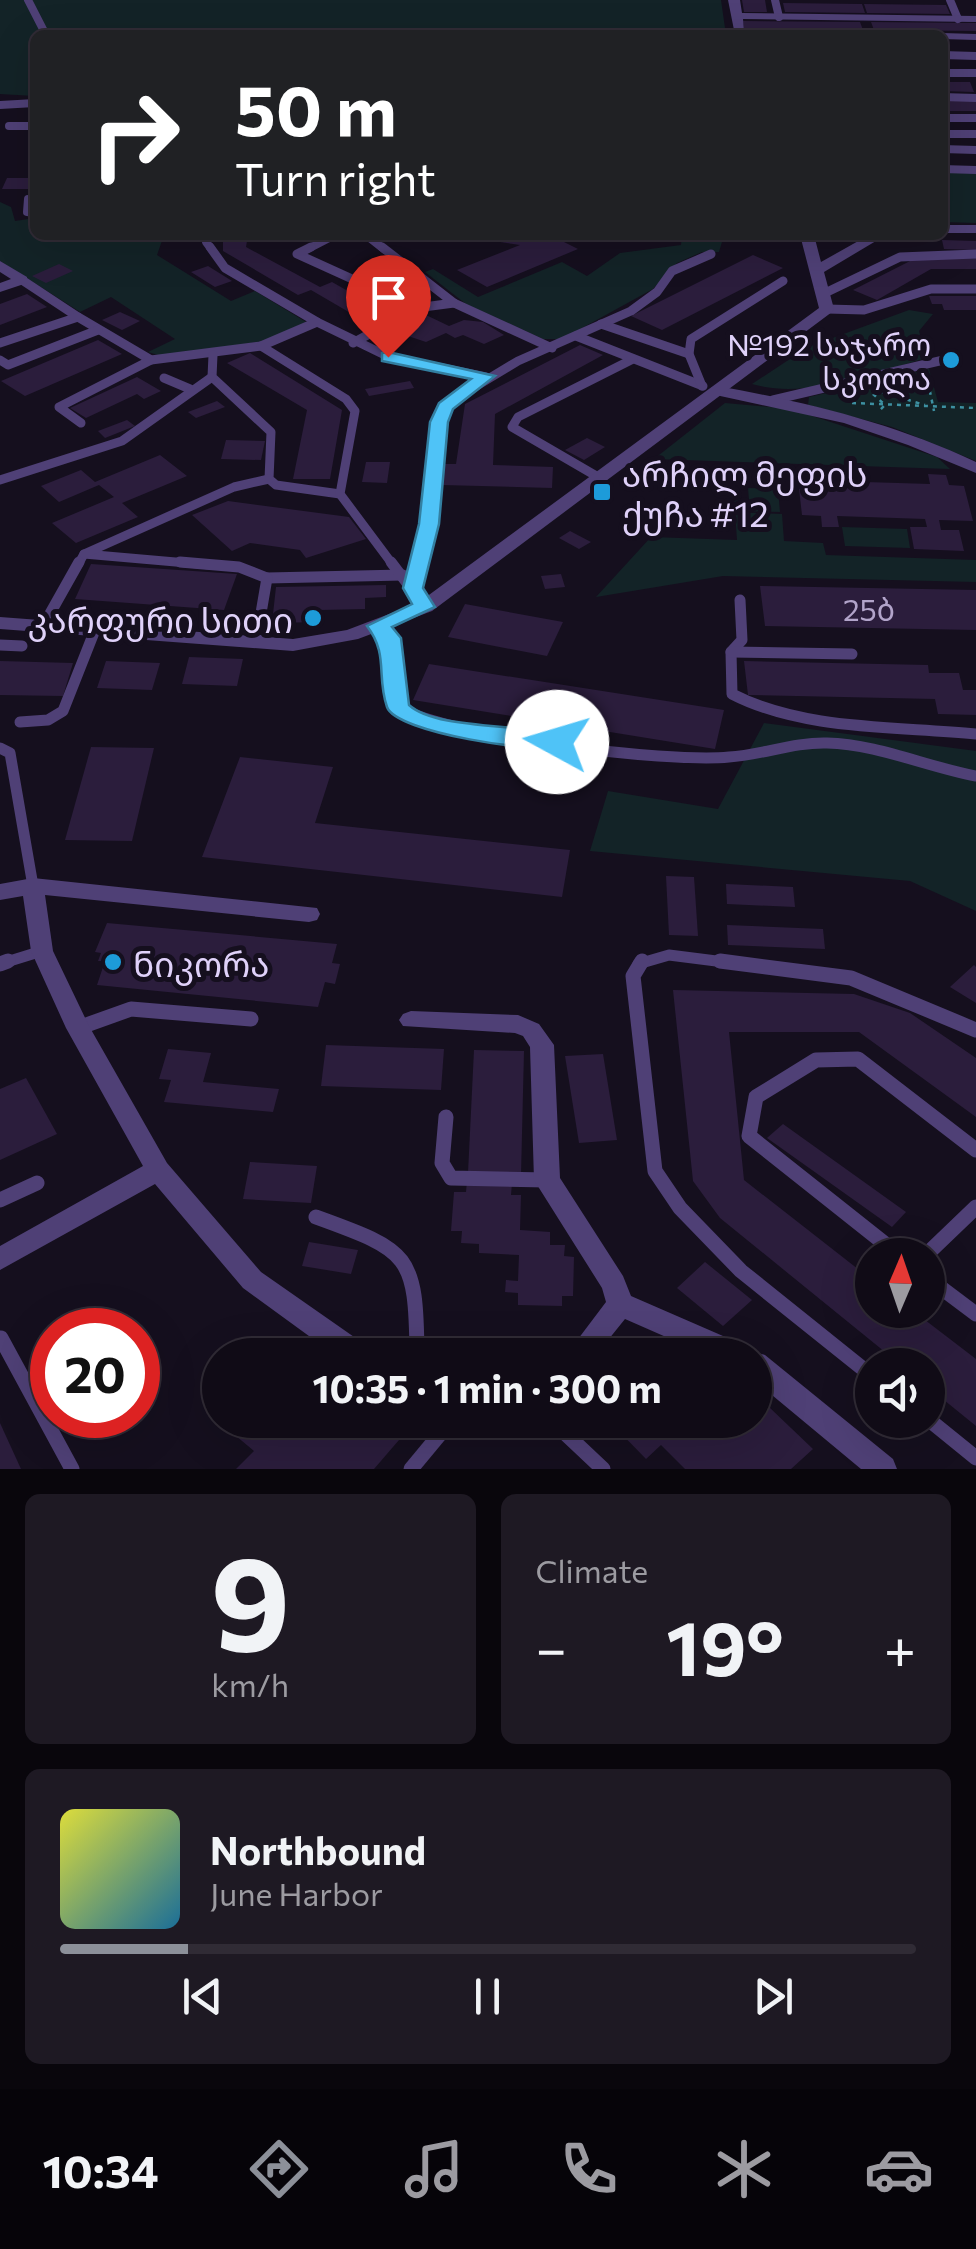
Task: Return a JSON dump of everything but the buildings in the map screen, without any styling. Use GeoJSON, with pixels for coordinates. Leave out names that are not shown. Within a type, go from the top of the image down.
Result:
{"type":"FeatureCollection","features":[{"type":"Feature","properties":{"kind":"street"},"geometry":{"type":"LineString","coordinates":[[734,0],[738,30]]}},
{"type":"Feature","properties":{"kind":"street"},"geometry":{"type":"LineString","coordinates":[[736,16],[976,19]]}},
{"type":"Feature","properties":{"kind":"street"},"geometry":{"type":"LineString","coordinates":[[862,18],[867,30]]}},
{"type":"Feature","properties":{"kind":"street"},"geometry":{"type":"LineString","coordinates":[[948,36],[976,37]]}},
{"type":"Feature","properties":{"kind":"street"},"geometry":{"type":"LineString","coordinates":[[948,55],[976,57]]}},
{"type":"Feature","properties":{"kind":"street"},"geometry":{"type":"LineString","coordinates":[[948,97],[976,98]]}},
{"type":"Feature","properties":{"kind":"street"},"geometry":{"type":"LineString","coordinates":[[0,105],[30,103]]}},
{"type":"Feature","properties":{"kind":"street"},"geometry":{"type":"LineString","coordinates":[[948,118],[976,118]]}},
{"type":"Feature","properties":{"kind":"street"},"geometry":{"type":"LineString","coordinates":[[948,134],[976,134]]}},
{"type":"Feature","properties":{"kind":"street"},"geometry":{"type":"LineString","coordinates":[[948,149],[976,150]]}},
{"type":"Feature","properties":{"kind":"street"},"geometry":{"type":"LineString","coordinates":[[948,169],[976,170]]}},
{"type":"Feature","properties":{"kind":"street"},"geometry":{"type":"LineString","coordinates":[[948,229],[976,229]]}},
{"type":"Feature","properties":{"kind":"street"},"geometry":{"type":"LineString","coordinates":[[0,623],[293,645],[378,626],[424,607],[826,301],[808,240]]}},
{"type":"Feature","properties":{"kind":"street"},"geometry":{"type":"LineString","coordinates":[[817,270],[870,240]]}},
{"type":"Feature","properties":{"kind":"street"},"geometry":{"type":"LineString","coordinates":[[0,265],[22,280]]}},
{"type":"Feature","properties":{"kind":"street"},"geometry":{"type":"LineString","coordinates":[[0,288],[22,280]]}},
{"type":"Feature","properties":{"kind":"street"},"geometry":{"type":"LineString","coordinates":[[710,388],[772,400],[899,436],[976,468]]}},
{"type":"Feature","properties":{"kind":"street"},"geometry":{"type":"LineString","coordinates":[[33,886],[42,951],[78,1028],[158,1170],[252,1280],[333,1338]]}},
{"type":"Feature","properties":{"kind":"street"},"geometry":{"type":"LineString","coordinates":[[0,892],[33,886],[309,914]]}},
{"type":"Feature","properties":{"kind":"street"},"geometry":{"type":"LineString","coordinates":[[411,1020],[518,1024],[531,1030],[542,1045],[548,1180],[614,1284],[620,1304],[697,1338]]}},
{"type":"Feature","properties":{"kind":"street"},"geometry":{"type":"LineString","coordinates":[[0,1258],[158,1170]]}},
{"type":"Feature","properties":{"kind":"street"},"geometry":{"type":"LineString","coordinates":[[593,1338],[620,1304]]}},
{"type":"Feature","properties":{"kind":"street"},"geometry":{"type":"LineString","coordinates":[[772,1378],[883,1469]]}},
{"type":"Feature","properties":{"kind":"lane"},"geometry":{"type":"LineString","coordinates":[[28,0],[43,30]]}},
{"type":"Feature","properties":{"kind":"lane"},"geometry":{"type":"LineString","coordinates":[[775,0],[779,17]]}},
{"type":"Feature","properties":{"kind":"lane"},"geometry":{"type":"LineString","coordinates":[[950,0],[958,19]]}},
{"type":"Feature","properties":{"kind":"lane"},"geometry":{"type":"LineString","coordinates":[[948,73],[976,73]]}},
{"type":"Feature","properties":{"kind":"lane"},"geometry":{"type":"LineString","coordinates":[[9,126],[30,126]]}},
{"type":"Feature","properties":{"kind":"lane"},"geometry":{"type":"LineString","coordinates":[[28,199],[30,212]]}},
{"type":"Feature","properties":{"kind":"lane"},"geometry":{"type":"LineString","coordinates":[[207,240],[225,268],[353,343],[388,357],[486,376]]}},
{"type":"Feature","properties":{"kind":"lane"},"geometry":{"type":"LineString","coordinates":[[324,240],[297,254],[416,308]]}},
{"type":"Feature","properties":{"kind":"lane"},"geometry":{"type":"LineString","coordinates":[[372,240],[454,303],[552,348]]}},
{"type":"Feature","properties":{"kind":"lane"},"geometry":{"type":"LineString","coordinates":[[413,588],[429,524],[439,422],[445,406],[486,376],[601,324],[667,284],[672,271],[710,254]]}},
{"type":"Feature","properties":{"kind":"lane"},"geometry":{"type":"LineString","coordinates":[[826,301],[900,256],[976,254]]}},
{"type":"Feature","properties":{"kind":"lane"},"geometry":{"type":"LineString","coordinates":[[22,280],[151,360]]}},
{"type":"Feature","properties":{"kind":"lane"},"geometry":{"type":"LineString","coordinates":[[710,388],[690,354],[691,339],[783,281]]}},
{"type":"Feature","properties":{"kind":"lane"},"geometry":{"type":"LineString","coordinates":[[826,301],[864,310],[930,288],[976,289]]}},
{"type":"Feature","properties":{"kind":"lane"},"geometry":{"type":"LineString","coordinates":[[353,343],[416,308],[454,303]]}},
{"type":"Feature","properties":{"kind":"lane"},"geometry":{"type":"LineString","coordinates":[[0,343],[78,317]]}},
{"type":"Feature","properties":{"kind":"lane"},"geometry":{"type":"LineString","coordinates":[[81,423],[60,407],[151,360],[261,346],[317,322]]}},
{"type":"Feature","properties":{"kind":"lane"},"geometry":{"type":"LineString","coordinates":[[601,324],[690,354]]}},
{"type":"Feature","properties":{"kind":"lane"},"geometry":{"type":"LineString","coordinates":[[0,360],[8,365],[22,362],[98,330]]}},
{"type":"Feature","properties":{"kind":"lane"},"geometry":{"type":"LineString","coordinates":[[576,336],[710,388]]}},
{"type":"Feature","properties":{"kind":"lane"},"geometry":{"type":"LineString","coordinates":[[261,346],[346,399],[355,411],[340,494]]}},
{"type":"Feature","properties":{"kind":"lane"},"geometry":{"type":"LineString","coordinates":[[212,355],[212,377],[270,432],[268,479]]}},
{"type":"Feature","properties":{"kind":"lane"},"geometry":{"type":"LineString","coordinates":[[772,400],[921,362],[952,358]]}},
{"type":"Feature","properties":{"kind":"lane"},"geometry":{"type":"LineString","coordinates":[[598,477],[512,427],[518,417],[634,359]]}},
{"type":"Feature","properties":{"kind":"lane"},"geometry":{"type":"LineString","coordinates":[[0,480],[122,440],[212,377]]}},
{"type":"Feature","properties":{"kind":"lane"},"geometry":{"type":"LineString","coordinates":[[164,378],[190,389]]}},
{"type":"Feature","properties":{"kind":"lane"},"geometry":{"type":"LineString","coordinates":[[268,479],[276,486],[340,494],[424,607]]}},
{"type":"Feature","properties":{"kind":"lane"},"geometry":{"type":"LineString","coordinates":[[43,626],[84,554],[234,487],[268,479]]}},
{"type":"Feature","properties":{"kind":"lane"},"geometry":{"type":"LineString","coordinates":[[84,554],[239,568],[267,578],[403,576]]}},
{"type":"Feature","properties":{"kind":"lane"},"geometry":{"type":"LineString","coordinates":[[256,642],[267,578]]}},
{"type":"Feature","properties":{"kind":"lane"},"geometry":{"type":"LineString","coordinates":[[740,600],[742,640],[730,652],[732,694],[750,706],[976,734]]}},
{"type":"Feature","properties":{"kind":"lane"},"geometry":{"type":"LineString","coordinates":[[378,626],[390,638],[398,708],[410,718],[480,733],[712,758],[813,743],[842,744],[976,776]]}},
{"type":"Feature","properties":{"kind":"lane"},"geometry":{"type":"LineString","coordinates":[[20,722],[48,720],[63,711],[96,630]]}},
{"type":"Feature","properties":{"kind":"lane"},"geometry":{"type":"LineString","coordinates":[[0,645],[22,646]]}},
{"type":"Feature","properties":{"kind":"lane"},"geometry":{"type":"LineString","coordinates":[[730,652],[852,654]]}},
{"type":"Feature","properties":{"kind":"lane"},"geometry":{"type":"LineString","coordinates":[[0,748],[10,753],[33,886]]}},
{"type":"Feature","properties":{"kind":"lane"},"geometry":{"type":"LineString","coordinates":[[0,964],[42,951]]}},
{"type":"Feature","properties":{"kind":"lane"},"geometry":{"type":"LineString","coordinates":[[855,1362],[741,1270],[680,1208],[655,1170],[633,976],[639,962],[669,955],[851,978],[976,1030]]}},
{"type":"Feature","properties":{"kind":"lane"},"geometry":{"type":"LineString","coordinates":[[78,1028],[131,1009],[251,1018]]}},
{"type":"Feature","properties":{"kind":"lane"},"geometry":{"type":"LineString","coordinates":[[878,1238],[749,1136],[756,1096],[817,1056],[836,1053],[858,1060],[976,1150]]}},
{"type":"Feature","properties":{"kind":"lane"},"geometry":{"type":"LineString","coordinates":[[446,1117],[442,1163],[451,1178],[548,1180]]}},
{"type":"Feature","properties":{"kind":"lane"},"geometry":{"type":"LineString","coordinates":[[0,1200],[37,1183]]}},
{"type":"Feature","properties":{"kind":"lane"},"geometry":{"type":"LineString","coordinates":[[944,1238],[976,1207]]}},
{"type":"Feature","properties":{"kind":"lane"},"geometry":{"type":"LineString","coordinates":[[316,1217],[389,1244],[405,1256],[414,1276],[416,1338]]}},
{"type":"Feature","properties":{"kind":"lane"},"geometry":{"type":"LineString","coordinates":[[945,1291],[976,1314]]}},
{"type":"Feature","properties":{"kind":"lane"},"geometry":{"type":"LineString","coordinates":[[1,1338],[72,1469]]}},
{"type":"Feature","properties":{"kind":"lane"},"geometry":{"type":"LineString","coordinates":[[945,1433],[976,1458]]}},
{"type":"Feature","properties":{"kind":"lane"},"geometry":{"type":"LineString","coordinates":[[412,1469],[436,1438]]}},
{"type":"Feature","properties":{"kind":"lane"},"geometry":{"type":"LineString","coordinates":[[570,1438],[604,1469]]}},
{"type":"Feature","properties":{"kind":"path"},"geometry":{"type":"LineString","coordinates":[[921,362],[933,409]]}},
{"type":"Feature","properties":{"kind":"path"},"geometry":{"type":"LineString","coordinates":[[867,388],[933,409]]}},
{"type":"Feature","properties":{"kind":"path"},"geometry":{"type":"LineString","coordinates":[[848,403],[976,408]]}},
{"type":"Feature","properties":{"kind":"shaded area"},"geometry":{"type":"Polygon","coordinates":[[[0,0],[721,0],[725,30],[30,30],[30,96],[0,94],[0,0]]]}},
{"type":"Feature","properties":{"kind":"shaded area"},"geometry":{"type":"Polygon","coordinates":[[[948,171],[976,171],[976,223],[948,222],[948,171]]]}},
{"type":"Feature","properties":{"kind":"shaded area"},"geometry":{"type":"Polygon","coordinates":[[[0,202],[11,207],[15,221],[30,219],[30,240],[162,240],[157,255],[231,301],[255,291],[306,322],[264,341],[161,356],[148,352],[175,339],[111,297],[80,312],[0,261],[0,202]]]}},
{"type":"Feature","properties":{"kind":"shaded area"},"geometry":{"type":"Polygon","coordinates":[[[682,240],[723,240],[719,252],[702,252],[677,263],[653,289],[562,339],[543,339],[466,304],[425,272],[433,269],[478,297],[562,262],[587,276],[620,253],[681,245],[682,240]]]}},
{"type":"Feature","properties":{"kind":"shaded area"},"geometry":{"type":"Polygon","coordinates":[[[909,310],[933,314],[919,331],[926,358],[817,387],[794,389],[752,384],[808,347],[909,310]]]}},
{"type":"Feature","properties":{"kind":"shaded area"},"geometry":{"type":"Polygon","coordinates":[[[929,369],[938,402],[976,403],[976,461],[892,427],[808,405],[809,397],[929,369]]]}},
{"type":"Feature","properties":{"kind":"shaded area"},"geometry":{"type":"Polygon","coordinates":[[[725,403],[791,409],[937,457],[950,469],[654,459],[725,403]]]}},
{"type":"Feature","properties":{"kind":"shaded area"},"geometry":{"type":"Polygon","coordinates":[[[748,488],[778,489],[780,512],[734,511],[733,499],[749,500],[748,488]]]}},
{"type":"Feature","properties":{"kind":"shaded area"},"geometry":{"type":"Polygon","coordinates":[[[735,512],[782,514],[784,541],[823,543],[826,555],[976,560],[976,582],[723,576],[596,597],[651,537],[737,540],[735,512]]]}},
{"type":"Feature","properties":{"kind":"shaded area"},"geometry":{"type":"Polygon","coordinates":[[[842,527],[907,529],[910,548],[845,546],[842,527]]]}},
{"type":"Feature","properties":{"kind":"shaded area"},"geometry":{"type":"Polygon","coordinates":[[[764,723],[976,751],[976,911],[910,881],[590,851],[608,791],[718,809],[764,723]]]}},
{"type":"Feature","properties":{"kind":"place","name":"№192 საჯარო სკოლა"},"geometry":{"type":"Point","coordinates":[951,360]}},
{"type":"Feature","properties":{"kind":"place","name":"არჩილ მეფის ქუჩა #12"},"geometry":{"type":"Point","coordinates":[602,492]}},
{"type":"Feature","properties":{"kind":"place","name":"კარფური სითი"},"geometry":{"type":"Point","coordinates":[313,618]}},
{"type":"Feature","properties":{"kind":"place","name":"ნიკორა"},"geometry":{"type":"Point","coordinates":[113,962]}},
{"type":"Feature","properties":{"kind":"route"},"geometry":{"type":"LineString","coordinates":[[388,357],[486,376],[445,406],[439,422],[429,524],[413,588],[424,607],[378,626],[390,638],[398,708],[410,718],[480,733],[557,742]]}}]}
